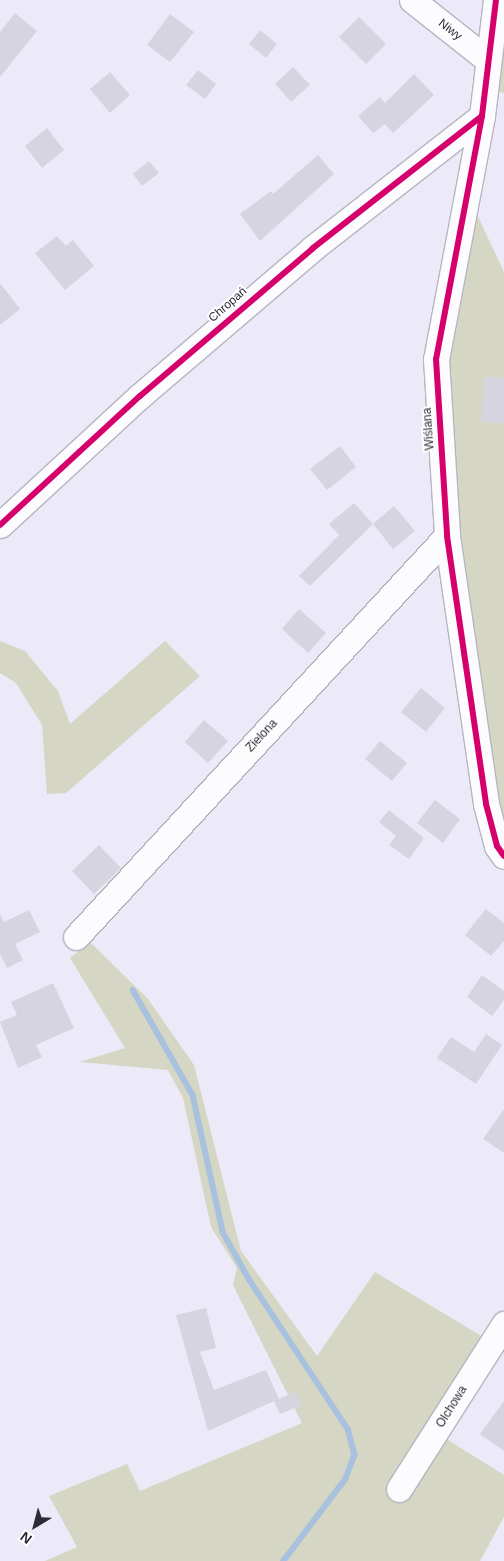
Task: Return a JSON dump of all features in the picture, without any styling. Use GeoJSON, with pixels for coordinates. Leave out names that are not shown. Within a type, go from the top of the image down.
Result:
{"type":"FeatureCollection","features":[{"type":"Feature","properties":{"kind":"street","name":"Niwy"},"geometry":{"type":"LineString","coordinates":[[412,0],[488,60]]}},
{"type":"Feature","properties":{"kind":"street","name":"Wiślana"},"geometry":{"type":"LineString","coordinates":[[496,0],[482,116],[436,359],[447,536],[486,804],[497,846],[504,856]]}},
{"type":"Feature","properties":{"kind":"street","name":"Chropań"},"geometry":{"type":"LineString","coordinates":[[0,525],[140,396],[313,248],[482,116]]}},
{"type":"Feature","properties":{"kind":"street","name":"Zielona"},"geometry":{"type":"LineString","coordinates":[[76,937],[447,536]]}},
{"type":"Feature","properties":{"kind":"street","name":"Olchowa"},"geometry":{"type":"LineString","coordinates":[[399,1489],[504,1324]]}},
{"type":"Feature","properties":{"kind":"green space"},"geometry":{"type":"Polygon","coordinates":[[[504,0],[504,93],[495,91],[504,0]]]}},
{"type":"Feature","properties":{"kind":"green space"},"geometry":{"type":"Polygon","coordinates":[[[473,206],[504,272],[504,843],[456,527],[449,359],[473,206]]]}},
{"type":"Feature","properties":{"kind":"green space"},"geometry":{"type":"Polygon","coordinates":[[[0,641],[25,651],[58,691],[70,724],[165,641],[200,676],[66,793],[47,794],[42,725],[16,683],[0,673],[0,641]]]}},
{"type":"Feature","properties":{"kind":"green space"},"geometry":{"type":"Polygon","coordinates":[[[90,942],[148,999],[194,1065],[241,1251],[317,1356],[375,1272],[488,1340],[432,1430],[504,1475],[504,1517],[480,1561],[45,1561],[77,1547],[49,1496],[127,1464],[140,1491],[302,1423],[233,1285],[237,1268],[211,1227],[183,1098],[168,1070],[80,1062],[125,1048],[70,958],[90,942]]]}},
{"type":"Feature","properties":{"kind":"building"},"geometry":{"type":"Polygon","coordinates":[[[15,13],[37,31],[0,77],[0,32],[15,13]]]}},
{"type":"Feature","properties":{"kind":"building"},"geometry":{"type":"Polygon","coordinates":[[[170,14],[194,32],[170,62],[147,45],[170,14]]]}},
{"type":"Feature","properties":{"kind":"building"},"geometry":{"type":"Polygon","coordinates":[[[359,17],[386,44],[366,64],[339,37],[359,17]]]}},
{"type":"Feature","properties":{"kind":"building"},"geometry":{"type":"Polygon","coordinates":[[[260,30],[277,44],[266,58],[249,44],[260,30]]]}},
{"type":"Feature","properties":{"kind":"building"},"geometry":{"type":"Polygon","coordinates":[[[293,67],[310,85],[291,102],[275,84],[293,67]]]}},
{"type":"Feature","properties":{"kind":"building"},"geometry":{"type":"Polygon","coordinates":[[[198,70],[216,84],[205,99],[186,85],[198,70]]]}},
{"type":"Feature","properties":{"kind":"building"},"geometry":{"type":"Polygon","coordinates":[[[110,72],[130,95],[110,113],[90,89],[110,72]]]}},
{"type":"Feature","properties":{"kind":"building"},"geometry":{"type":"Polygon","coordinates":[[[414,74],[434,95],[393,133],[385,124],[373,133],[358,116],[380,97],[385,103],[414,74]]]}},
{"type":"Feature","properties":{"kind":"building"},"geometry":{"type":"Polygon","coordinates":[[[47,128],[64,150],[42,168],[25,146],[47,128]]]}},
{"type":"Feature","properties":{"kind":"building"},"geometry":{"type":"Polygon","coordinates":[[[318,155],[334,174],[260,241],[240,214],[271,191],[273,194],[318,155]]]}},
{"type":"Feature","properties":{"kind":"building"},"geometry":{"type":"Polygon","coordinates":[[[149,161],[159,173],[142,186],[133,174],[149,161]]]}},
{"type":"Feature","properties":{"kind":"building"},"geometry":{"type":"Polygon","coordinates":[[[57,236],[66,246],[73,240],[94,266],[65,290],[35,253],[57,236]]]}},
{"type":"Feature","properties":{"kind":"building"},"geometry":{"type":"Polygon","coordinates":[[[0,283],[20,309],[0,325],[0,283]]]}},
{"type":"Feature","properties":{"kind":"building"},"geometry":{"type":"Polygon","coordinates":[[[484,377],[504,378],[504,423],[481,422],[484,377]]]}},
{"type":"Feature","properties":{"kind":"building"},"geometry":{"type":"Polygon","coordinates":[[[340,446],[356,467],[327,490],[310,469],[340,446]]]}},
{"type":"Feature","properties":{"kind":"building"},"geometry":{"type":"Polygon","coordinates":[[[354,503],[373,524],[310,586],[299,576],[339,535],[329,524],[354,503]]]}},
{"type":"Feature","properties":{"kind":"building"},"geometry":{"type":"Polygon","coordinates":[[[394,506],[415,531],[393,549],[373,524],[394,506]]]}},
{"type":"Feature","properties":{"kind":"building"},"geometry":{"type":"Polygon","coordinates":[[[299,609],[326,633],[308,653],[282,629],[299,609]]]}},
{"type":"Feature","properties":{"kind":"building"},"geometry":{"type":"Polygon","coordinates":[[[421,688],[445,708],[426,732],[401,712],[421,688]]]}},
{"type":"Feature","properties":{"kind":"building"},"geometry":{"type":"Polygon","coordinates":[[[204,720],[228,741],[208,763],[185,742],[204,720]]]}},
{"type":"Feature","properties":{"kind":"building"},"geometry":{"type":"Polygon","coordinates":[[[380,741],[407,763],[392,781],[365,759],[380,741]]]}},
{"type":"Feature","properties":{"kind":"building"},"geometry":{"type":"Polygon","coordinates":[[[435,800],[460,819],[443,843],[417,823],[435,800]]]}},
{"type":"Feature","properties":{"kind":"building"},"geometry":{"type":"Polygon","coordinates":[[[389,810],[424,838],[409,859],[389,845],[396,836],[379,822],[389,810]]]}},
{"type":"Feature","properties":{"kind":"building"},"geometry":{"type":"Polygon","coordinates":[[[99,845],[121,868],[94,894],[72,871],[99,845]]]}},
{"type":"Feature","properties":{"kind":"building"},"geometry":{"type":"Polygon","coordinates":[[[486,909],[504,923],[504,941],[491,956],[465,935],[486,909]]]}},
{"type":"Feature","properties":{"kind":"building"},"geometry":{"type":"Polygon","coordinates":[[[29,910],[40,932],[15,944],[23,960],[7,968],[0,954],[0,914],[4,922],[29,910]]]}},
{"type":"Feature","properties":{"kind":"building"},"geometry":{"type":"Polygon","coordinates":[[[482,975],[504,991],[504,1000],[492,1016],[467,997],[482,975]]]}},
{"type":"Feature","properties":{"kind":"building"},"geometry":{"type":"Polygon","coordinates":[[[53,983],[74,1028],[36,1045],[42,1057],[18,1068],[0,1022],[17,1015],[11,1002],[53,983]]]}},
{"type":"Feature","properties":{"kind":"building"},"geometry":{"type":"Polygon","coordinates":[[[486,1034],[502,1045],[476,1084],[437,1058],[451,1037],[474,1052],[486,1034]]]}},
{"type":"Feature","properties":{"kind":"building"},"geometry":{"type":"Polygon","coordinates":[[[504,1109],[504,1153],[483,1139],[504,1109]]]}},
{"type":"Feature","properties":{"kind":"building"},"geometry":{"type":"Polygon","coordinates":[[[206,1308],[216,1348],[200,1352],[214,1390],[266,1370],[279,1399],[296,1391],[302,1405],[280,1414],[274,1401],[208,1431],[176,1315],[206,1308]]]}},
{"type":"Feature","properties":{"kind":"building"},"geometry":{"type":"Polygon","coordinates":[[[504,1401],[504,1451],[480,1434],[504,1401]]]}},
{"type":"Feature","properties":{"kind":"waterway"},"geometry":{"type":"LineString","coordinates":[[133,990],[193,1095],[223,1232],[249,1279],[348,1429],[355,1455],[346,1479],[284,1561]]}},
{"type":"Feature","properties":{"kind":"cycle path"},"geometry":{"type":"LineString","coordinates":[[496,0],[482,116],[436,359],[447,536],[486,804],[497,846],[504,856]]}},
{"type":"Feature","properties":{"kind":"cycle path"},"geometry":{"type":"LineString","coordinates":[[0,525],[140,396],[313,248],[482,116]]}}]}
